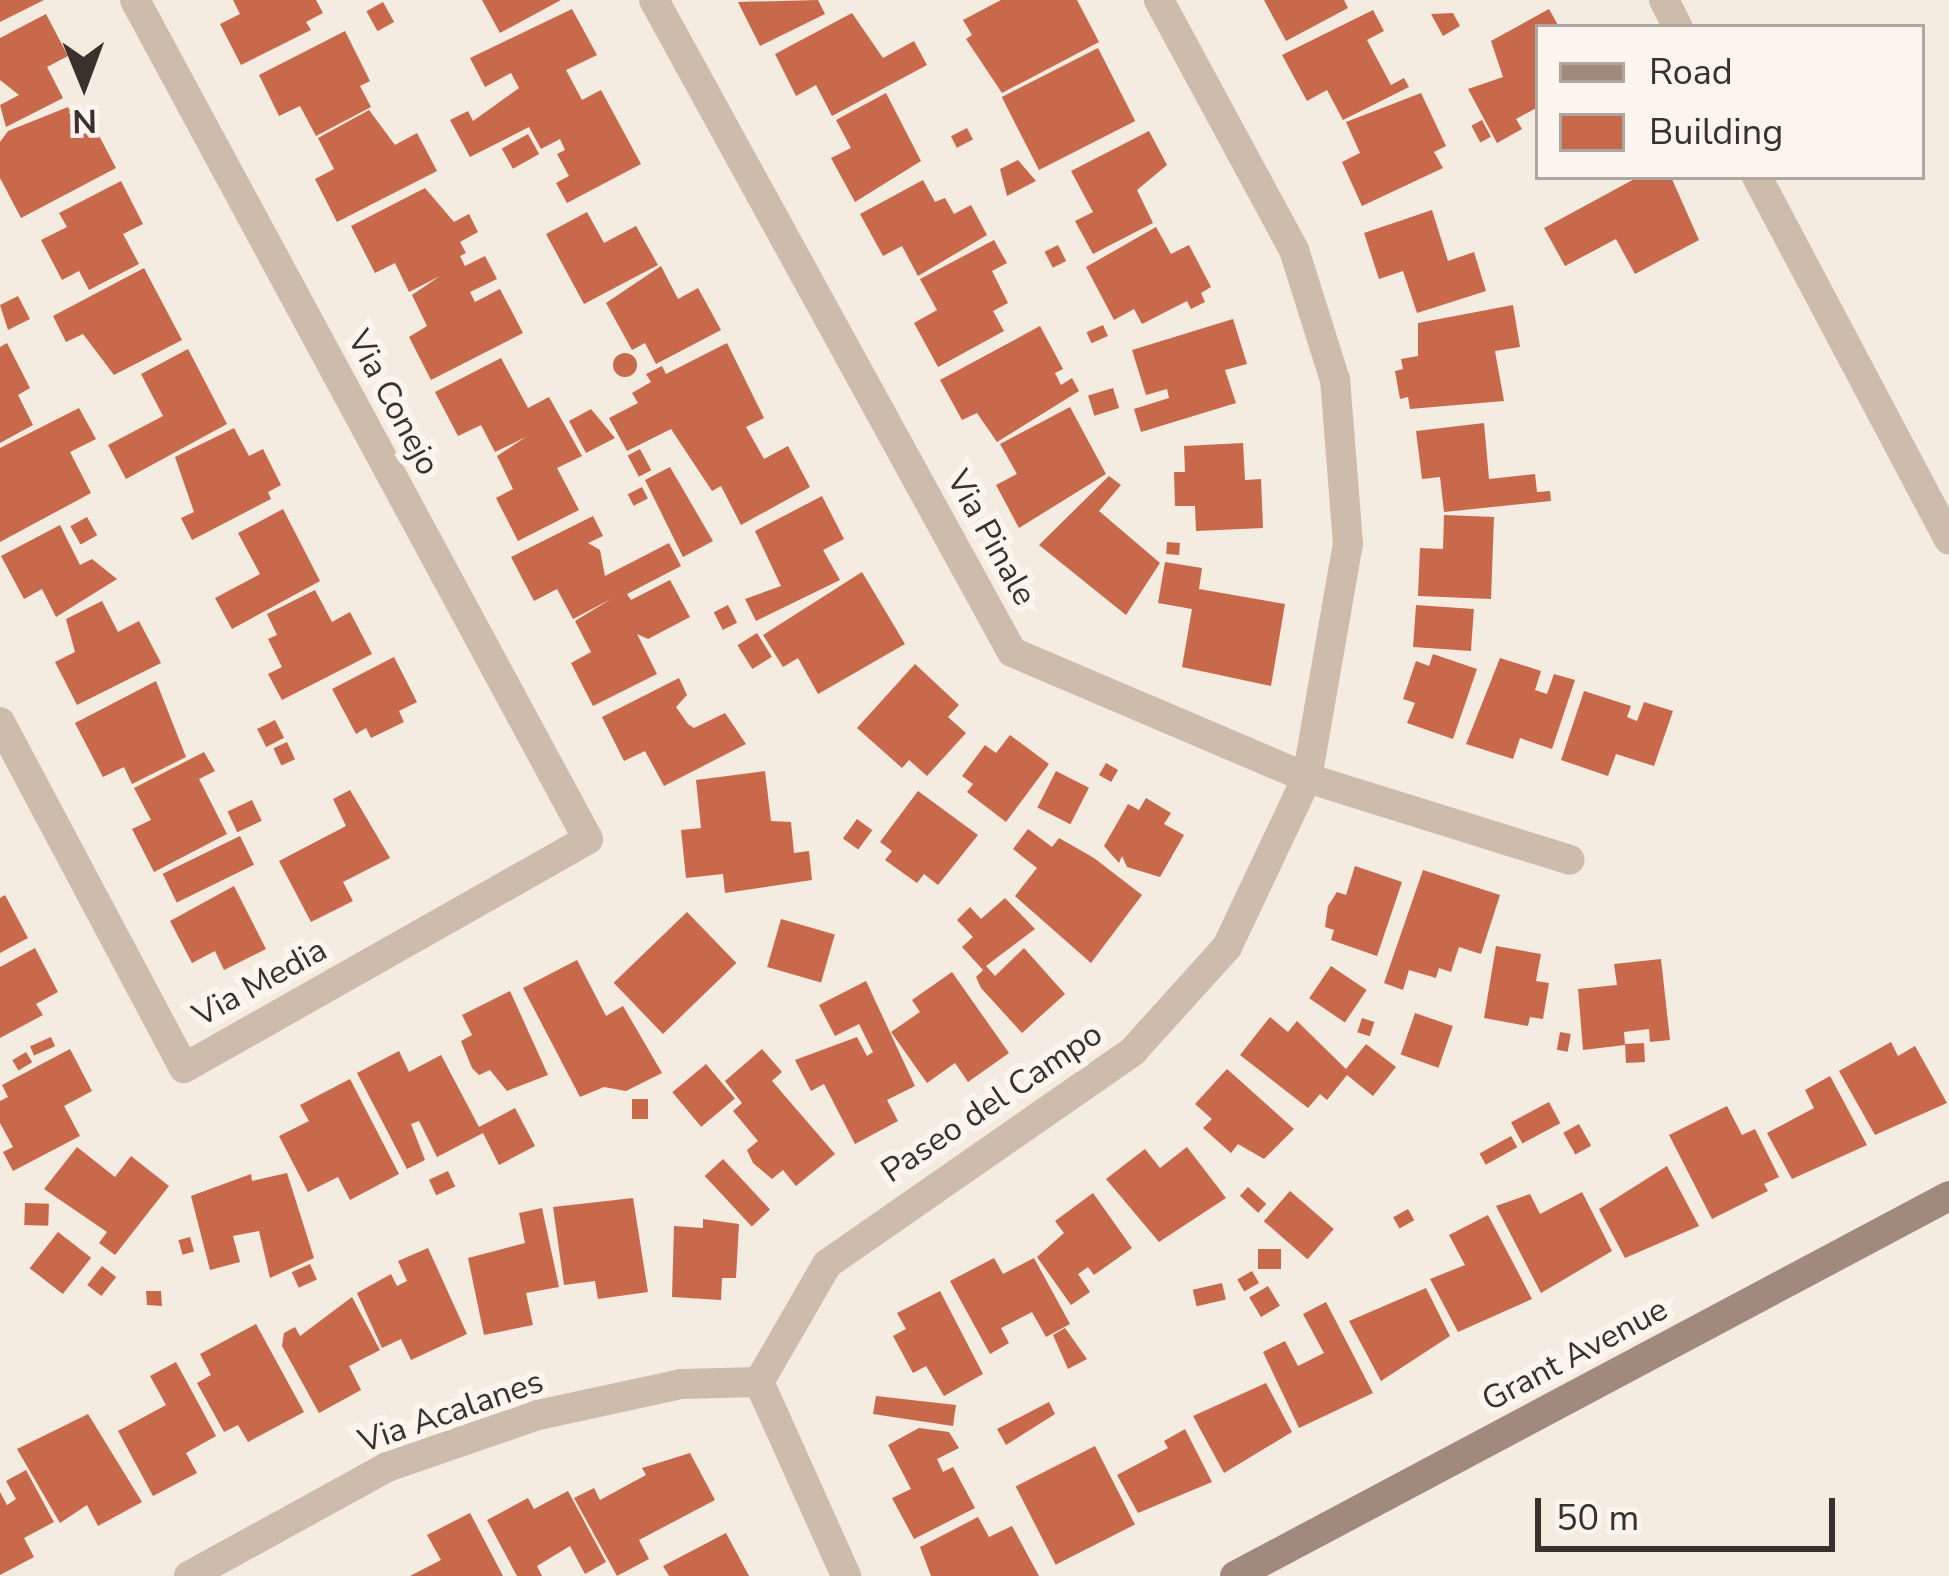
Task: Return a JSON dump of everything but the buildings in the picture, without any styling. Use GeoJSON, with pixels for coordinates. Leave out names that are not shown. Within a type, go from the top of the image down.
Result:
{"type":"FeatureCollection","features":[{"type":"Feature","properties":{"kind":"main road","name":"Grant Avenue"},"geometry":{"type":"LineString","coordinates":[[1235,1576],[1949,1196]]}},
{"type":"Feature","properties":{"kind":"street","name":"Via Conejo"},"geometry":{"type":"LineString","coordinates":[[135,0],[588,839]]}},
{"type":"Feature","properties":{"kind":"street","name":"Via Pinale"},"geometry":{"type":"LineString","coordinates":[[654,0],[1012,652],[1307,778],[1570,860]]}},
{"type":"Feature","properties":{"kind":"street","name":"Paseo del Campo"},"geometry":{"type":"LineString","coordinates":[[758,1382],[827,1264],[1133,1051],[1227,947],[1307,778],[1348,544],[1335,380],[1294,250],[1159,0]]}},
{"type":"Feature","properties":{"kind":"street"},"geometry":{"type":"LineString","coordinates":[[1759,180],[1949,539]]}},
{"type":"Feature","properties":{"kind":"street","name":"Via Media"},"geometry":{"type":"LineString","coordinates":[[0,722],[184,1067],[588,839]]}},
{"type":"Feature","properties":{"kind":"street"},"geometry":{"type":"LineString","coordinates":[[758,1382],[846,1576]]}},
{"type":"Feature","properties":{"kind":"street","name":"Via Acalanes"},"geometry":{"type":"LineString","coordinates":[[189,1576],[386,1467],[538,1415],[681,1384],[758,1382]]}}]}
